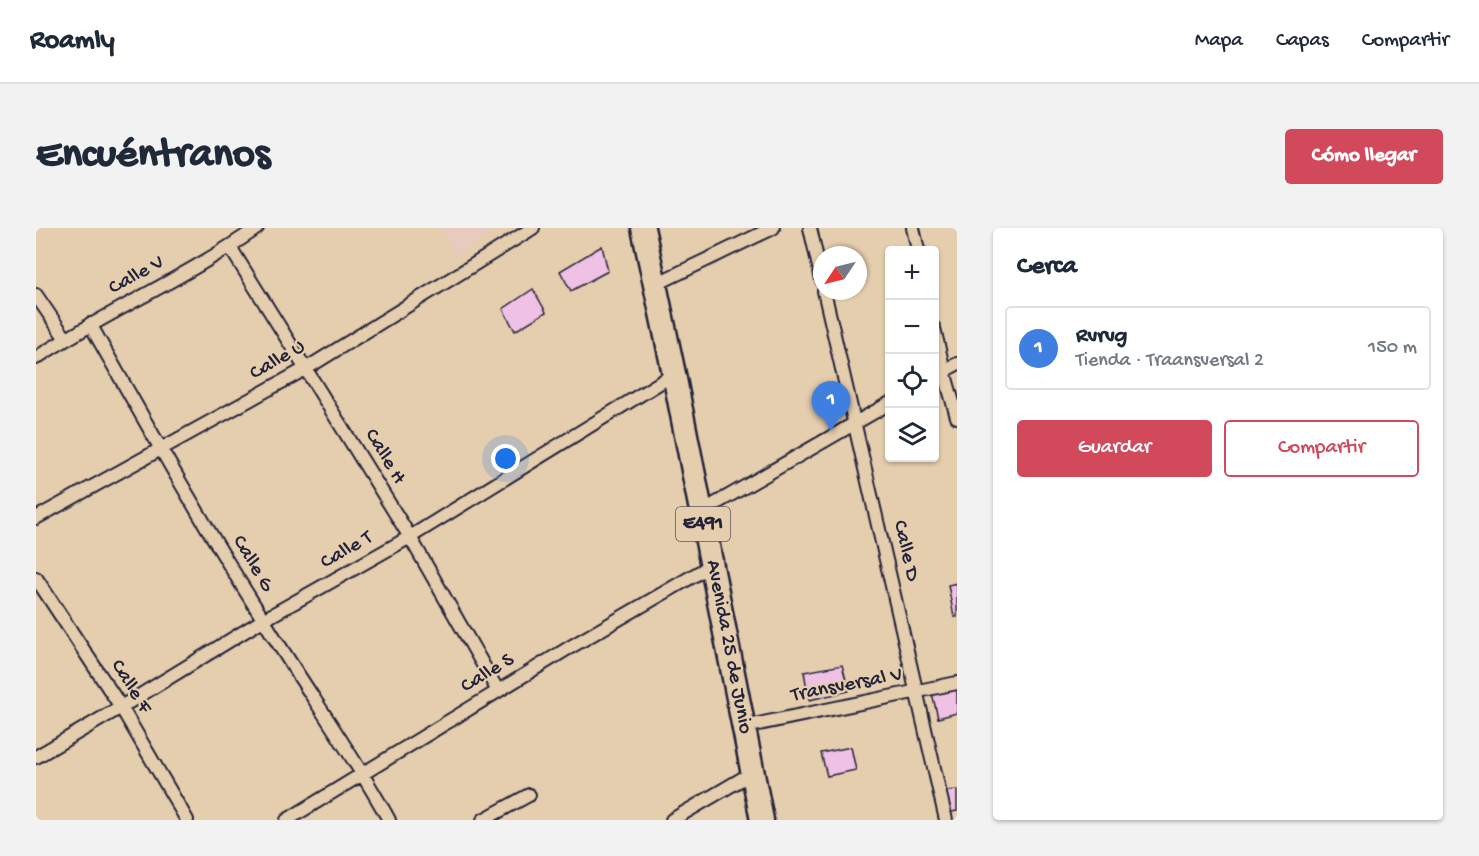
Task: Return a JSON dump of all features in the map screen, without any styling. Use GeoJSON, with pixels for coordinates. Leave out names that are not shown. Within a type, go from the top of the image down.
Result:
{"type":"FeatureCollection","features":[{"type":"Feature","properties":{"kind":"highway","name":"Avenida 25 de Junio"},"geometry":{"type":"LineString","coordinates":[[643,228],[762,820]]}},
{"type":"Feature","properties":{"kind":"street","name":"Calle V"},"geometry":{"type":"LineString","coordinates":[[36,358],[90,324],[230,247],[256,228]]}},
{"type":"Feature","properties":{"kind":"street","name":"Calle U"},"geometry":{"type":"LineString","coordinates":[[36,518],[307,368],[532,228]]}},
{"type":"Feature","properties":{"kind":"street"},"geometry":{"type":"LineString","coordinates":[[654,285],[773,228]]}},
{"type":"Feature","properties":{"kind":"street"},"geometry":{"type":"LineString","coordinates":[[810,228],[814,246]]}},
{"type":"Feature","properties":{"kind":"street"},"geometry":{"type":"LineString","coordinates":[[913,228],[917,246]]}},
{"type":"Feature","properties":{"kind":"street","name":"Calle H"},"geometry":{"type":"LineString","coordinates":[[230,247],[410,537],[498,692]]}},
{"type":"Feature","properties":{"kind":"street"},"geometry":{"type":"LineString","coordinates":[[36,295],[66,339]]}},
{"type":"Feature","properties":{"kind":"street","name":"Calle D"},"geometry":{"type":"LineString","coordinates":[[827,300],[946,820]]}},
{"type":"Feature","properties":{"kind":"street","name":"Calle G"},"geometry":{"type":"LineString","coordinates":[[90,324],[263,620],[364,773],[389,820]]}},
{"type":"Feature","properties":{"kind":"street"},"geometry":{"type":"LineString","coordinates":[[957,364],[939,374],[957,417]]}},
{"type":"Feature","properties":{"kind":"street","name":"Calle T"},"geometry":{"type":"LineString","coordinates":[[36,757],[121,708],[263,620],[410,537],[674,374]]}},
{"type":"Feature","properties":{"kind":"street"},"geometry":{"type":"LineString","coordinates":[[701,512],[885,406]]}},
{"type":"Feature","properties":{"kind":"street","name":"Calle S"},"geometry":{"type":"LineString","coordinates":[[287,820],[712,565]]}},
{"type":"Feature","properties":{"kind":"street","name":"Calle F"},"geometry":{"type":"LineString","coordinates":[[36,578],[121,708],[187,820]]}},
{"type":"Feature","properties":{"kind":"street","name":"Transversal V"},"geometry":{"type":"LineString","coordinates":[[744,727],[957,683]]}},
{"type":"Feature","properties":{"kind":"street"},"geometry":{"type":"LineString","coordinates":[[672,820],[752,772]]}},
{"type":"Feature","properties":{"kind":"street"},"geometry":{"type":"LineString","coordinates":[[483,820],[529,795]]}},
{"type":"Feature","properties":{"kind":"shaded area"},"geometry":{"type":"Polygon","coordinates":[[[439,228],[502,228],[456,256],[439,228]]]}},
{"type":"Feature","properties":{"kind":"building"},"geometry":{"type":"Polygon","coordinates":[[[602,246],[608,271],[571,291],[560,271],[602,246]]]}},
{"type":"Feature","properties":{"kind":"building"},"geometry":{"type":"Polygon","coordinates":[[[533,289],[546,312],[515,331],[503,309],[533,289]]]}},
{"type":"Feature","properties":{"kind":"building"},"geometry":{"type":"Polygon","coordinates":[[[957,583],[957,617],[954,617],[948,585],[957,583]]]}},
{"type":"Feature","properties":{"kind":"building"},"geometry":{"type":"Polygon","coordinates":[[[842,665],[849,691],[809,700],[804,672],[842,665]]]}},
{"type":"Feature","properties":{"kind":"building"},"geometry":{"type":"Polygon","coordinates":[[[957,687],[957,713],[938,718],[932,693],[957,687]]]}},
{"type":"Feature","properties":{"kind":"building"},"geometry":{"type":"Polygon","coordinates":[[[851,747],[856,770],[827,776],[821,753],[851,747]]]}},
{"type":"Feature","properties":{"kind":"building"},"geometry":{"type":"Polygon","coordinates":[[[957,790],[957,811],[951,812],[945,791],[957,790]]]}},
{"type":"Feature","properties":{"kind":"place","name":"Rvrvg"},"geometry":{"type":"Point","coordinates":[831,431]}}]}
